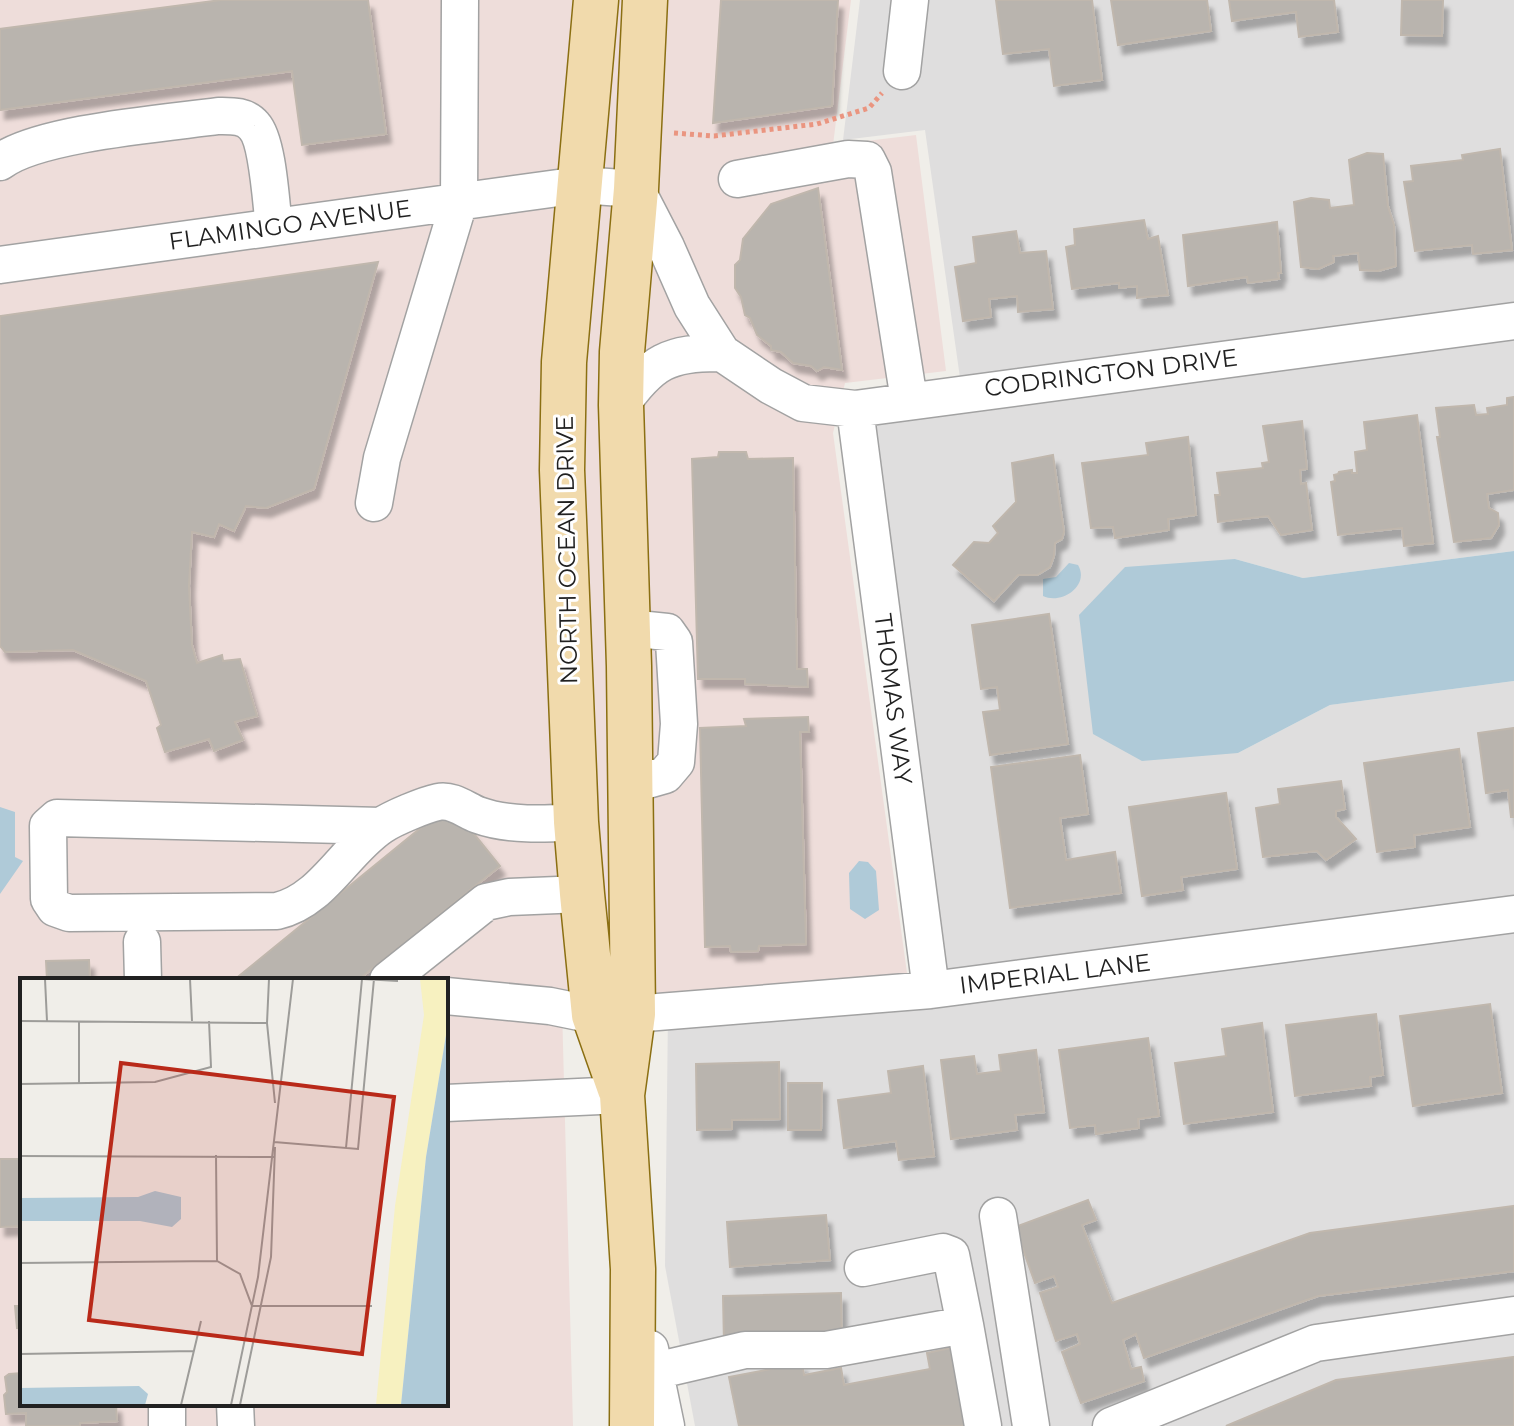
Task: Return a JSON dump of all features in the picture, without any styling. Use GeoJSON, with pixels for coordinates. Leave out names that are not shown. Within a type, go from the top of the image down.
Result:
{"type":"FeatureCollection","features":[{"type":"Feature","properties":{"kind":"main road","name":"NORTH OCEAN DRIVE"},"geometry":{"type":"LineString","coordinates":[[596,0],[564,362],[562,470],[576,822],[582,894],[614,1015],[622,1095],[633,1269],[632,1426]]}},
{"type":"Feature","properties":{"kind":"main road","name":"NORTH OCEAN DRIVE"},"geometry":{"type":"LineString","coordinates":[[614,1015],[630,785],[622,352],[636,189],[645,0]]}},
{"type":"Feature","properties":{"kind":"street"},"geometry":{"type":"LineString","coordinates":[[374,503],[382,458],[459,202],[460,0]]}},
{"type":"Feature","properties":{"kind":"street"},"geometry":{"type":"LineString","coordinates":[[902,71],[910,0]]}},
{"type":"Feature","properties":{"kind":"street"},"geometry":{"type":"LineString","coordinates":[[0,162],[10,154],[61,139],[218,116],[239,116],[253,124],[262,138],[274,227]]}},
{"type":"Feature","properties":{"kind":"street"},"geometry":{"type":"LineString","coordinates":[[737,179],[848,159],[867,160],[873,172],[909,400]]}},
{"type":"Feature","properties":{"kind":"street"},"geometry":{"type":"LineString","coordinates":[[580,185],[636,189]]}},
{"type":"Feature","properties":{"kind":"street","name":"FLAMINGO AVENUE"},"geometry":{"type":"LineString","coordinates":[[0,265],[580,185]]}},
{"type":"Feature","properties":{"kind":"street","name":"CODRINGTON DRIVE"},"geometry":{"type":"LineString","coordinates":[[636,189],[692,306],[722,353],[803,403],[855,409],[1514,321]]}},
{"type":"Feature","properties":{"kind":"street"},"geometry":{"type":"LineString","coordinates":[[621,405],[640,378],[657,364],[698,353],[722,353]]}},
{"type":"Feature","properties":{"kind":"street","name":"THOMAS WAY"},"geometry":{"type":"LineString","coordinates":[[855,409],[931,990]]}},
{"type":"Feature","properties":{"kind":"street"},"geometry":{"type":"LineString","coordinates":[[381,826],[57,818],[48,826],[49,899],[55,908],[69,913],[277,911],[303,901],[381,826],[436,802],[446,801],[493,820],[548,824],[576,822]]}},
{"type":"Feature","properties":{"kind":"street"},"geometry":{"type":"LineString","coordinates":[[391,978],[486,902],[509,897],[582,894]]}},
{"type":"Feature","properties":{"kind":"street","name":"IMPERIAL LANE"},"geometry":{"type":"LineString","coordinates":[[448,996],[614,1015],[931,990],[1514,914]]}},
{"type":"Feature","properties":{"kind":"street"},"geometry":{"type":"LineString","coordinates":[[142,942],[143,978]]}},
{"type":"Feature","properties":{"kind":"street"},"geometry":{"type":"LineString","coordinates":[[448,1103],[622,1095]]}},
{"type":"Feature","properties":{"kind":"street"},"geometry":{"type":"LineString","coordinates":[[998,1216],[1031,1426]]}},
{"type":"Feature","properties":{"kind":"street"},"geometry":{"type":"LineString","coordinates":[[863,1268],[943,1252],[951,1255],[983,1426]]}},
{"type":"Feature","properties":{"kind":"street"},"geometry":{"type":"LineString","coordinates":[[633,1269],[666,1426]]}},
{"type":"Feature","properties":{"kind":"street"},"geometry":{"type":"LineString","coordinates":[[1111,1426],[1316,1343],[1514,1315]]}},
{"type":"Feature","properties":{"kind":"street"},"geometry":{"type":"LineString","coordinates":[[655,1371],[745,1350],[826,1350],[965,1325]]}},
{"type":"Feature","properties":{"kind":"street"},"geometry":{"type":"LineString","coordinates":[[235,1406],[236,1426]]}},
{"type":"Feature","properties":{"kind":"path"},"geometry":{"type":"LineString","coordinates":[[669,132],[714,136],[817,124],[869,108]]}},
{"type":"Feature","properties":{"kind":"shaded area"},"geometry":{"type":"Polygon","coordinates":[[[0,0],[851,0],[833,145],[916,135],[946,371],[845,383],[833,433],[907,973],[562,1007],[573,1426],[0,1426],[0,0]]]}},
{"type":"Feature","properties":{"kind":"shaded area"},"geometry":{"type":"Polygon","coordinates":[[[860,0],[1514,0],[1514,551],[1303,578],[1235,559],[1238,753],[1330,705],[1514,681],[1514,1426],[695,1426],[665,1266],[668,1012],[928,987],[856,407],[962,392],[925,130],[843,140],[860,0]]]}},
{"type":"Feature","properties":{"kind":"water"},"geometry":{"type":"Polygon","coordinates":[[[1514,551],[1514,681],[1330,705],[1238,753],[1142,761],[1093,734],[1079,615],[1125,567],[1235,559],[1303,578],[1514,551]]]}},
{"type":"Feature","properties":{"kind":"water"},"geometry":{"type":"Polygon","coordinates":[[[1069,563],[1078,565],[1081,572],[1077,586],[1058,598],[1043,596],[1043,579],[1056,577],[1069,563]]]}},
{"type":"Feature","properties":{"kind":"water"},"geometry":{"type":"Polygon","coordinates":[[[0,807],[15,812],[15,857],[23,861],[0,894],[0,807]]]}},
{"type":"Feature","properties":{"kind":"water"},"geometry":{"type":"Polygon","coordinates":[[[859,861],[868,862],[876,871],[879,910],[865,919],[850,909],[849,873],[859,861]]]}},
{"type":"Feature","properties":{"kind":"building"},"geometry":{"type":"Polygon","coordinates":[[[221,0],[368,0],[386,134],[302,145],[292,71],[0,110],[0,29],[221,0]]]}},
{"type":"Feature","properties":{"kind":"building"},"geometry":{"type":"Polygon","coordinates":[[[721,0],[838,0],[832,106],[713,123],[721,0]]]}},
{"type":"Feature","properties":{"kind":"building"},"geometry":{"type":"Polygon","coordinates":[[[996,0],[1092,0],[1102,80],[1054,86],[1049,49],[1003,54],[996,0]]]}},
{"type":"Feature","properties":{"kind":"building"},"geometry":{"type":"Polygon","coordinates":[[[1111,0],[1207,0],[1211,31],[1118,45],[1111,0]]]}},
{"type":"Feature","properties":{"kind":"building"},"geometry":{"type":"Polygon","coordinates":[[[1229,0],[1334,0],[1338,32],[1299,37],[1296,12],[1232,21],[1229,0]]]}},
{"type":"Feature","properties":{"kind":"building"},"geometry":{"type":"Polygon","coordinates":[[[1402,0],[1443,0],[1442,36],[1401,35],[1402,0]]]}},
{"type":"Feature","properties":{"kind":"building"},"geometry":{"type":"Polygon","coordinates":[[[1500,149],[1512,250],[1473,254],[1472,245],[1415,251],[1404,182],[1413,181],[1411,166],[1463,160],[1462,155],[1500,149]]]}},
{"type":"Feature","properties":{"kind":"building"},"geometry":{"type":"Polygon","coordinates":[[[1367,153],[1383,154],[1388,206],[1394,225],[1396,266],[1378,271],[1360,270],[1358,253],[1333,256],[1334,262],[1318,269],[1301,267],[1294,202],[1311,198],[1329,200],[1330,208],[1354,205],[1349,160],[1367,153]]]}},
{"type":"Feature","properties":{"kind":"building"},"geometry":{"type":"Polygon","coordinates":[[[818,188],[842,370],[824,367],[817,371],[811,366],[793,363],[781,352],[771,350],[745,315],[741,297],[735,288],[735,265],[740,260],[743,239],[771,204],[818,188]]]}},
{"type":"Feature","properties":{"kind":"building"},"geometry":{"type":"Polygon","coordinates":[[[1144,220],[1148,239],[1158,236],[1168,295],[1137,298],[1137,286],[1119,288],[1119,283],[1072,289],[1066,247],[1075,245],[1074,229],[1144,220]]]}},
{"type":"Feature","properties":{"kind":"building"},"geometry":{"type":"Polygon","coordinates":[[[1277,222],[1279,279],[1248,283],[1247,277],[1188,286],[1183,235],[1277,222]]]}},
{"type":"Feature","properties":{"kind":"building"},"geometry":{"type":"Polygon","coordinates":[[[1016,231],[1020,253],[1046,251],[1053,309],[1018,312],[1017,296],[989,299],[991,317],[963,321],[955,267],[976,263],[973,237],[1016,231]]]}},
{"type":"Feature","properties":{"kind":"building"},"geometry":{"type":"Polygon","coordinates":[[[378,262],[314,489],[266,508],[246,506],[234,531],[219,524],[214,537],[192,532],[189,586],[192,645],[197,663],[222,655],[223,661],[240,659],[257,716],[235,722],[243,740],[214,751],[209,739],[165,752],[157,728],[161,725],[146,681],[73,650],[5,652],[0,646],[0,316],[378,262]]]}},
{"type":"Feature","properties":{"kind":"building"},"geometry":{"type":"Polygon","coordinates":[[[1514,397],[1514,490],[1487,494],[1489,508],[1498,513],[1499,525],[1491,538],[1454,542],[1437,437],[1440,437],[1436,408],[1474,405],[1476,415],[1488,414],[1487,408],[1507,405],[1507,398],[1514,397]]]}},
{"type":"Feature","properties":{"kind":"building"},"geometry":{"type":"Polygon","coordinates":[[[1417,415],[1433,543],[1404,546],[1402,528],[1338,535],[1331,482],[1335,481],[1334,475],[1339,472],[1352,470],[1352,473],[1357,473],[1355,452],[1367,450],[1364,422],[1417,415]]]}},
{"type":"Feature","properties":{"kind":"building"},"geometry":{"type":"Polygon","coordinates":[[[1302,421],[1307,469],[1300,470],[1301,484],[1306,483],[1312,530],[1281,535],[1268,516],[1218,522],[1215,495],[1220,495],[1217,473],[1263,468],[1262,463],[1269,462],[1263,426],[1302,421]]]}},
{"type":"Feature","properties":{"kind":"building"},"geometry":{"type":"Polygon","coordinates":[[[1188,437],[1196,515],[1168,519],[1169,530],[1115,538],[1113,527],[1091,528],[1082,463],[1148,455],[1146,443],[1188,437]]]}},
{"type":"Feature","properties":{"kind":"building"},"geometry":{"type":"Polygon","coordinates":[[[719,452],[746,452],[748,459],[793,458],[797,669],[807,669],[808,687],[745,684],[745,679],[698,679],[692,459],[718,457],[719,452]]]}},
{"type":"Feature","properties":{"kind":"building"},"geometry":{"type":"Polygon","coordinates":[[[1053,455],[1064,532],[1062,539],[1055,543],[1050,567],[1037,575],[1018,575],[994,601],[953,565],[974,542],[989,543],[998,533],[993,526],[1016,502],[1012,463],[1053,455]]]}},
{"type":"Feature","properties":{"kind":"building"},"geometry":{"type":"Polygon","coordinates":[[[1049,614],[1068,744],[990,755],[983,712],[1000,710],[997,687],[981,689],[972,625],[1049,614]]]}},
{"type":"Feature","properties":{"kind":"building"},"geometry":{"type":"Polygon","coordinates":[[[808,717],[809,732],[800,732],[806,944],[759,946],[758,951],[731,952],[730,946],[705,947],[700,728],[746,726],[744,719],[808,717]]]}},
{"type":"Feature","properties":{"kind":"building"},"geometry":{"type":"Polygon","coordinates":[[[1514,728],[1514,817],[1511,817],[1508,790],[1486,793],[1478,733],[1514,728]]]}},
{"type":"Feature","properties":{"kind":"building"},"geometry":{"type":"Polygon","coordinates":[[[1459,749],[1470,827],[1414,835],[1415,847],[1377,852],[1364,763],[1459,749]]]}},
{"type":"Feature","properties":{"kind":"building"},"geometry":{"type":"Polygon","coordinates":[[[1080,755],[1088,814],[1060,818],[1066,860],[1115,852],[1121,893],[1010,908],[991,767],[1080,755]]]}},
{"type":"Feature","properties":{"kind":"building"},"geometry":{"type":"Polygon","coordinates":[[[1341,781],[1345,809],[1336,811],[1336,817],[1356,839],[1326,860],[1317,851],[1263,857],[1256,808],[1280,804],[1278,789],[1341,781]]]}},
{"type":"Feature","properties":{"kind":"building"},"geometry":{"type":"Polygon","coordinates":[[[1226,793],[1237,869],[1181,877],[1183,890],[1142,896],[1129,807],[1226,793]]]}},
{"type":"Feature","properties":{"kind":"building"},"geometry":{"type":"Polygon","coordinates":[[[450,804],[500,866],[360,978],[236,978],[450,804]]]}},
{"type":"Feature","properties":{"kind":"building"},"geometry":{"type":"Polygon","coordinates":[[[89,960],[90,978],[47,978],[46,961],[89,960]]]}},
{"type":"Feature","properties":{"kind":"building"},"geometry":{"type":"Polygon","coordinates":[[[1490,1004],[1502,1093],[1413,1106],[1400,1016],[1490,1004]]]}},
{"type":"Feature","properties":{"kind":"building"},"geometry":{"type":"Polygon","coordinates":[[[1376,1014],[1383,1075],[1370,1077],[1371,1086],[1295,1096],[1286,1025],[1376,1014]]]}},
{"type":"Feature","properties":{"kind":"building"},"geometry":{"type":"Polygon","coordinates":[[[1262,1023],[1273,1112],[1184,1124],[1175,1063],[1226,1056],[1222,1029],[1262,1023]]]}},
{"type":"Feature","properties":{"kind":"building"},"geometry":{"type":"Polygon","coordinates":[[[1148,1038],[1159,1116],[1138,1119],[1139,1128],[1096,1134],[1095,1125],[1070,1128],[1059,1050],[1148,1038]]]}},
{"type":"Feature","properties":{"kind":"building"},"geometry":{"type":"Polygon","coordinates":[[[1036,1050],[1044,1112],[1015,1115],[1017,1130],[951,1139],[941,1060],[974,1056],[977,1074],[1001,1071],[999,1055],[1036,1050]]]}},
{"type":"Feature","properties":{"kind":"building"},"geometry":{"type":"Polygon","coordinates":[[[779,1062],[780,1119],[732,1120],[732,1129],[697,1130],[696,1064],[779,1062]]]}},
{"type":"Feature","properties":{"kind":"building"},"geometry":{"type":"Polygon","coordinates":[[[923,1066],[934,1156],[899,1160],[896,1141],[844,1148],[838,1100],[891,1093],[888,1071],[923,1066]]]}},
{"type":"Feature","properties":{"kind":"building"},"geometry":{"type":"Polygon","coordinates":[[[788,1083],[822,1083],[821,1130],[788,1130],[788,1083]]]}},
{"type":"Feature","properties":{"kind":"building"},"geometry":{"type":"Polygon","coordinates":[[[0,1159],[20,1159],[20,1226],[0,1227],[0,1159]]]}},
{"type":"Feature","properties":{"kind":"building"},"geometry":{"type":"Polygon","coordinates":[[[1088,1200],[1096,1220],[1082,1225],[1112,1303],[1310,1233],[1514,1206],[1514,1271],[1318,1296],[1144,1358],[1136,1334],[1123,1340],[1131,1369],[1141,1367],[1144,1381],[1081,1403],[1062,1352],[1080,1344],[1077,1334],[1056,1341],[1040,1293],[1058,1287],[1054,1276],[1035,1283],[1015,1227],[1088,1200]]]}},
{"type":"Feature","properties":{"kind":"building"},"geometry":{"type":"Polygon","coordinates":[[[826,1215],[830,1260],[730,1267],[727,1222],[826,1215]]]}},
{"type":"Feature","properties":{"kind":"building"},"geometry":{"type":"Polygon","coordinates":[[[841,1293],[842,1340],[724,1343],[723,1296],[841,1293]]]}},
{"type":"Feature","properties":{"kind":"building"},"geometry":{"type":"Polygon","coordinates":[[[15,1306],[20,1306],[20,1328],[17,1328],[15,1306]]]}},
{"type":"Feature","properties":{"kind":"building"},"geometry":{"type":"Polygon","coordinates":[[[955,1347],[970,1426],[739,1426],[729,1377],[802,1363],[804,1375],[841,1368],[844,1385],[930,1369],[927,1353],[955,1347]]]}},
{"type":"Feature","properties":{"kind":"building"},"geometry":{"type":"Polygon","coordinates":[[[1514,1357],[1514,1426],[1226,1426],[1336,1380],[1514,1357]]]}},
{"type":"Feature","properties":{"kind":"building"},"geometry":{"type":"Polygon","coordinates":[[[20,1373],[20,1406],[116,1406],[117,1421],[80,1423],[80,1426],[26,1426],[26,1413],[6,1414],[5,1377],[20,1373]]]}}]}
